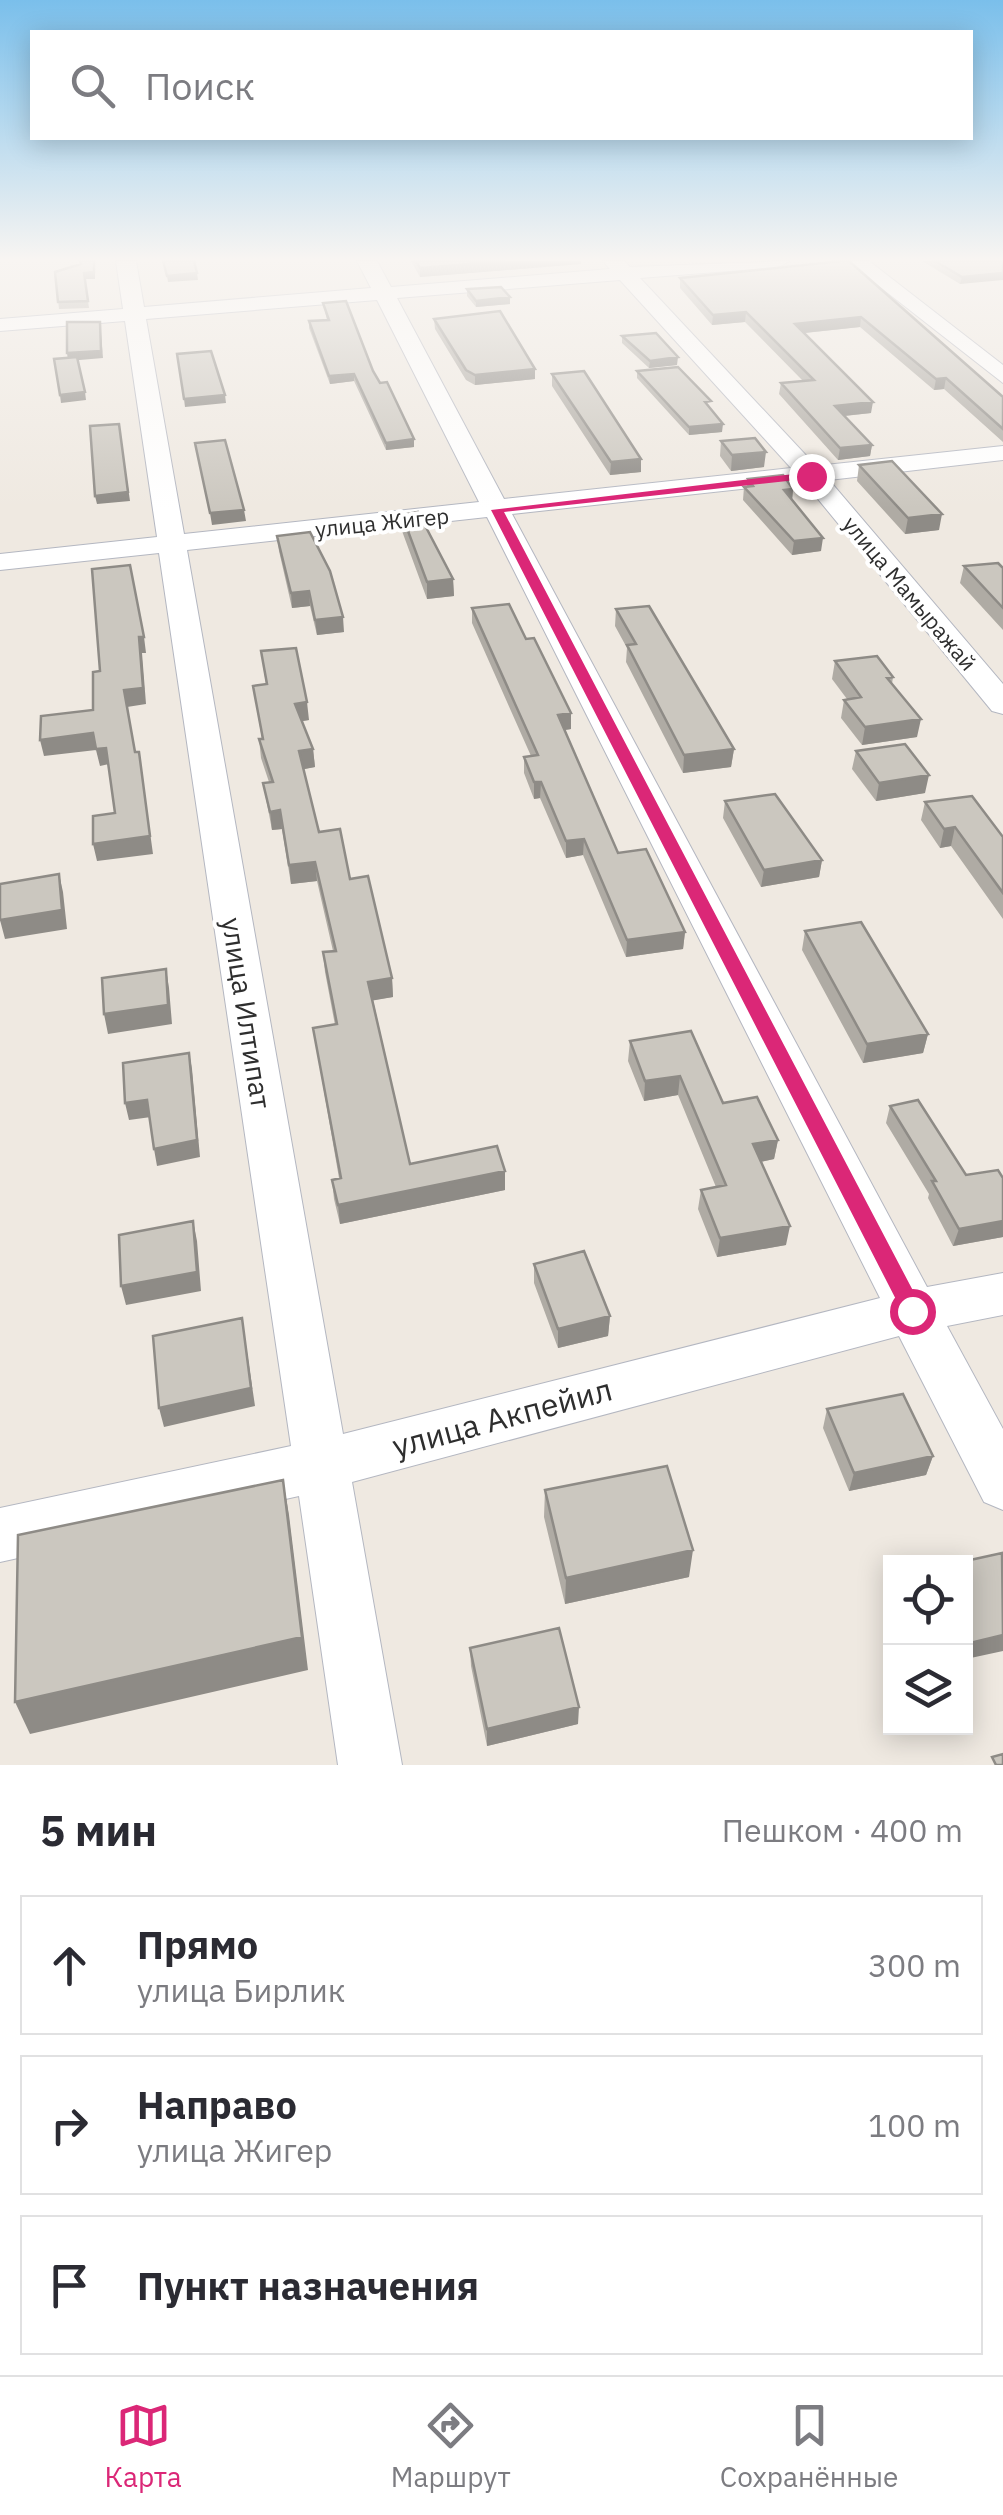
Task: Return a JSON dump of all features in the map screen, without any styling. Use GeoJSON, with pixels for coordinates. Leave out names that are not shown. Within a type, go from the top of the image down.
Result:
{"type":"FeatureCollection","features":[{"type":"Feature","properties":{"kind":"street","name":"улица Илтипат"},"geometry":{"type":"LineString","coordinates":[[138,343],[370,1765]]}},
{"type":"Feature","properties":{"kind":"street"},"geometry":{"type":"LineString","coordinates":[[410,343],[1003,1484]]}},
{"type":"Feature","properties":{"kind":"street","name":"улица Мамыражай"},"geometry":{"type":"LineString","coordinates":[[689,343],[811,476],[1003,704]]}},
{"type":"Feature","properties":{"kind":"street"},"geometry":{"type":"LineString","coordinates":[[962,343],[1003,376]]}},
{"type":"Feature","properties":{"kind":"street","name":"улица Жигер"},"geometry":{"type":"LineString","coordinates":[[0,562],[1003,453]]}},
{"type":"Feature","properties":{"kind":"street","name":"улица Акпейил"},"geometry":{"type":"LineString","coordinates":[[0,1535],[322,1464],[912,1311],[1003,1294]]}},
{"type":"Feature","properties":{"kind":"building"},"geometry":{"type":"Polygon","coordinates":[[[67,343],[101,343],[101,351],[67,353],[67,343]]]}},
{"type":"Feature","properties":{"kind":"building"},"geometry":{"type":"Polygon","coordinates":[[[317,343],[362,343],[373,371],[380,383],[387,382],[414,439],[386,443],[354,374],[329,376],[317,343]]]}},
{"type":"Feature","properties":{"kind":"building"},"geometry":{"type":"Polygon","coordinates":[[[449,343],[520,343],[535,369],[475,375],[466,370],[449,343]]]}},
{"type":"Feature","properties":{"kind":"building"},"geometry":{"type":"Polygon","coordinates":[[[630,343],[666,343],[678,357],[650,361],[630,343]]]}},
{"type":"Feature","properties":{"kind":"building"},"geometry":{"type":"Polygon","coordinates":[[[777,343],[814,343],[873,402],[835,406],[872,445],[840,448],[781,383],[814,380],[777,343]]]}},
{"type":"Feature","properties":{"kind":"building"},"geometry":{"type":"Polygon","coordinates":[[[893,343],[942,343],[1003,397],[1003,429],[946,378],[936,379],[893,343]]]}},
{"type":"Feature","properties":{"kind":"building"},"geometry":{"type":"Polygon","coordinates":[[[211,351],[225,395],[184,399],[177,354],[211,351]]]}},
{"type":"Feature","properties":{"kind":"building"},"geometry":{"type":"Polygon","coordinates":[[[77,357],[85,392],[60,395],[54,359],[77,357]]]}},
{"type":"Feature","properties":{"kind":"building"},"geometry":{"type":"Polygon","coordinates":[[[678,367],[711,401],[705,402],[723,424],[689,427],[637,371],[678,367]]]}},
{"type":"Feature","properties":{"kind":"building"},"geometry":{"type":"Polygon","coordinates":[[[584,371],[641,459],[611,462],[552,374],[584,371]]]}},
{"type":"Feature","properties":{"kind":"building"},"geometry":{"type":"Polygon","coordinates":[[[119,424],[128,492],[95,496],[90,426],[119,424]]]}},
{"type":"Feature","properties":{"kind":"building"},"geometry":{"type":"Polygon","coordinates":[[[755,438],[766,452],[732,455],[721,441],[755,438]]]}},
{"type":"Feature","properties":{"kind":"building"},"geometry":{"type":"Polygon","coordinates":[[[225,440],[244,510],[210,513],[195,443],[225,440]]]}},
{"type":"Feature","properties":{"kind":"building"},"geometry":{"type":"Polygon","coordinates":[[[892,461],[942,514],[908,518],[859,465],[892,461]]]}},
{"type":"Feature","properties":{"kind":"building"},"geometry":{"type":"Polygon","coordinates":[[[783,475],[793,489],[784,490],[823,538],[794,541],[744,487],[753,486],[748,479],[783,475]]]}},
{"type":"Feature","properties":{"kind":"building"},"geometry":{"type":"Polygon","coordinates":[[[418,512],[453,579],[427,582],[402,515],[418,512]]]}},
{"type":"Feature","properties":{"kind":"building"},"geometry":{"type":"Polygon","coordinates":[[[310,532],[330,571],[343,617],[315,620],[309,591],[291,593],[277,536],[310,532]]]}},
{"type":"Feature","properties":{"kind":"building"},"geometry":{"type":"Polygon","coordinates":[[[998,563],[1003,568],[1003,608],[964,566],[998,563]]]}},
{"type":"Feature","properties":{"kind":"building"},"geometry":{"type":"Polygon","coordinates":[[[130,565],[144,637],[139,637],[143,688],[124,690],[135,752],[139,752],[150,836],[93,844],[93,816],[115,813],[106,748],[96,749],[93,733],[40,740],[41,716],[93,710],[93,672],[100,671],[92,569],[130,565]]]}},
{"type":"Feature","properties":{"kind":"building"},"geometry":{"type":"Polygon","coordinates":[[[509,604],[526,639],[534,638],[571,713],[558,715],[618,853],[646,849],[685,932],[627,940],[584,839],[566,841],[541,782],[534,782],[524,757],[538,755],[472,608],[509,604]]]}},
{"type":"Feature","properties":{"kind":"building"},"geometry":{"type":"Polygon","coordinates":[[[649,606],[734,749],[684,755],[627,645],[636,644],[616,609],[649,606]]]}},
{"type":"Feature","properties":{"kind":"building"},"geometry":{"type":"Polygon","coordinates":[[[296,648],[307,702],[295,704],[313,749],[299,751],[319,832],[340,829],[350,879],[368,876],[392,978],[368,982],[410,1164],[497,1146],[505,1171],[338,1205],[332,1180],[341,1178],[313,1028],[337,1024],[323,952],[336,951],[315,862],[289,865],[280,810],[270,812],[263,783],[273,782],[259,739],[263,739],[253,686],[267,684],[261,651],[296,648]]]}},
{"type":"Feature","properties":{"kind":"building"},"geometry":{"type":"Polygon","coordinates":[[[877,656],[893,677],[887,678],[921,719],[865,727],[844,700],[861,697],[835,661],[877,656]]]}},
{"type":"Feature","properties":{"kind":"building"},"geometry":{"type":"Polygon","coordinates":[[[905,744],[929,775],[879,783],[856,751],[905,744]]]}},
{"type":"Feature","properties":{"kind":"building"},"geometry":{"type":"Polygon","coordinates":[[[775,794],[822,860],[764,870],[725,801],[775,794]]]}},
{"type":"Feature","properties":{"kind":"building"},"geometry":{"type":"Polygon","coordinates":[[[972,796],[1003,837],[1003,893],[955,827],[944,829],[925,802],[972,796]]]}},
{"type":"Feature","properties":{"kind":"building"},"geometry":{"type":"Polygon","coordinates":[[[59,874],[62,910],[0,920],[0,884],[59,874]]]}},
{"type":"Feature","properties":{"kind":"building"},"geometry":{"type":"Polygon","coordinates":[[[861,922],[928,1034],[867,1044],[805,931],[861,922]]]}},
{"type":"Feature","properties":{"kind":"building"},"geometry":{"type":"Polygon","coordinates":[[[166,969],[168,1005],[104,1014],[102,978],[166,969]]]}},
{"type":"Feature","properties":{"kind":"building"},"geometry":{"type":"Polygon","coordinates":[[[691,1031],[723,1103],[757,1097],[778,1140],[753,1144],[790,1226],[720,1238],[701,1190],[726,1185],[680,1076],[645,1081],[630,1041],[691,1031]]]}},
{"type":"Feature","properties":{"kind":"building"},"geometry":{"type":"Polygon","coordinates":[[[189,1053],[197,1140],[154,1149],[147,1100],[125,1103],[123,1063],[189,1053]]]}},
{"type":"Feature","properties":{"kind":"building"},"geometry":{"type":"Polygon","coordinates":[[[918,1100],[966,1175],[998,1170],[1003,1178],[1003,1221],[959,1229],[932,1181],[936,1181],[890,1106],[918,1100]]]}},
{"type":"Feature","properties":{"kind":"building"},"geometry":{"type":"Polygon","coordinates":[[[193,1221],[197,1272],[121,1286],[119,1235],[193,1221]]]}},
{"type":"Feature","properties":{"kind":"building"},"geometry":{"type":"Polygon","coordinates":[[[584,1251],[610,1316],[558,1329],[534,1264],[584,1251]]]}},
{"type":"Feature","properties":{"kind":"building"},"geometry":{"type":"Polygon","coordinates":[[[242,1318],[251,1388],[159,1408],[153,1336],[242,1318]]]}},
{"type":"Feature","properties":{"kind":"building"},"geometry":{"type":"Polygon","coordinates":[[[903,1394],[933,1456],[854,1473],[827,1409],[903,1394]]]}},
{"type":"Feature","properties":{"kind":"building"},"geometry":{"type":"Polygon","coordinates":[[[667,1466],[693,1550],[566,1578],[545,1490],[667,1466]]]}},
{"type":"Feature","properties":{"kind":"building"},"geometry":{"type":"Polygon","coordinates":[[[283,1480],[302,1637],[15,1702],[18,1535],[283,1480]]]}},
{"type":"Feature","properties":{"kind":"building"},"geometry":{"type":"Polygon","coordinates":[[[1002,1553],[1003,1635],[973,1642],[973,1559],[1002,1553]]]}},
{"type":"Feature","properties":{"kind":"building"},"geometry":{"type":"Polygon","coordinates":[[[559,1628],[579,1707],[487,1729],[470,1648],[559,1628]]]}},
{"type":"Feature","properties":{"kind":"building"},"geometry":{"type":"Polygon","coordinates":[[[1003,1754],[1003,1765],[996,1765],[992,1757],[1003,1754]]]}},
{"type":"Feature","properties":{"kind":"route"},"geometry":{"type":"LineString","coordinates":[[811,476],[496,510],[912,1311]]}}]}
